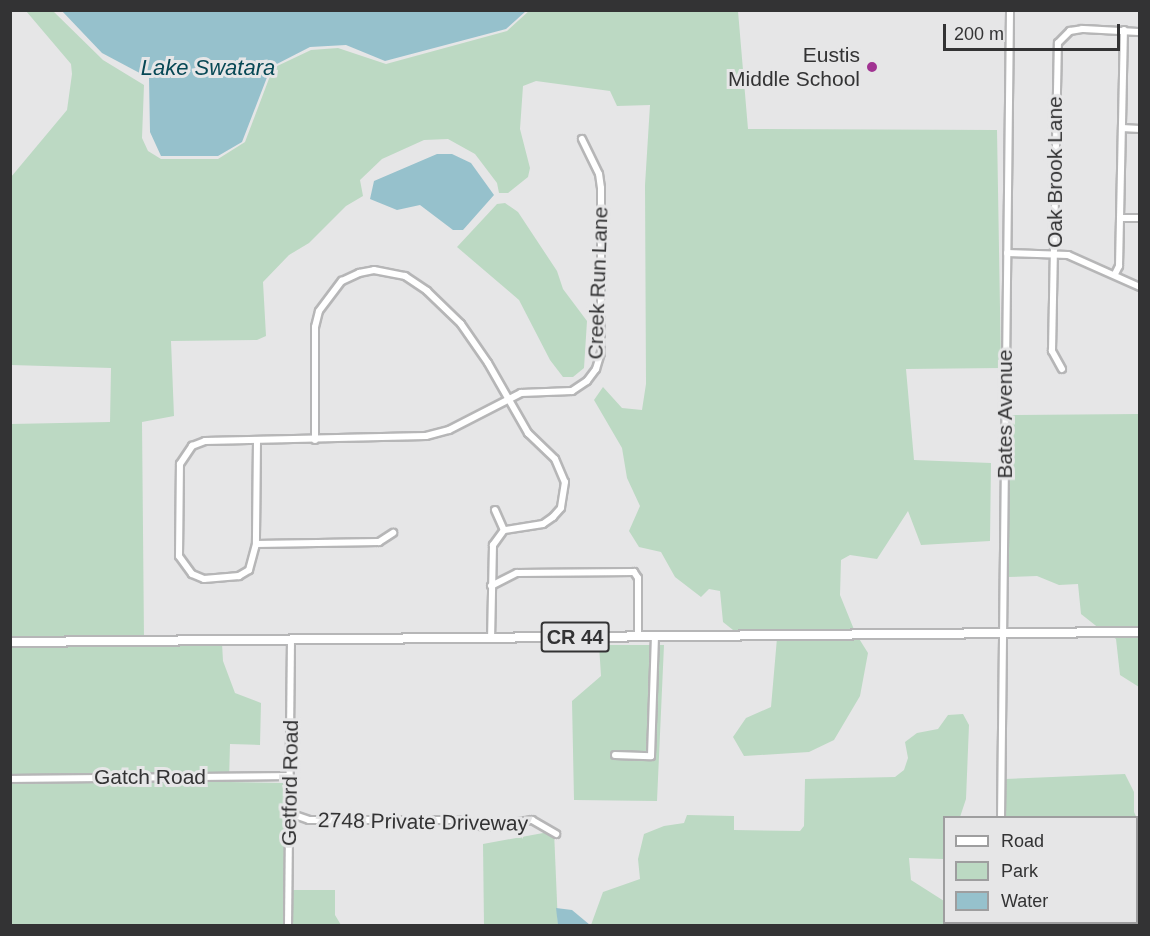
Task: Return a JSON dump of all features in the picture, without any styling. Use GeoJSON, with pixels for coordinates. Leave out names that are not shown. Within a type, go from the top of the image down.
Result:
{"type":"FeatureCollection","features":[{"type":"Feature","properties":{"kind":"main road","name":"CR 44"},"geometry":{"type":"LineString","coordinates":[[10,642],[1140,632]]}},
{"type":"Feature","properties":{"kind":"street","name":"Bates Avenue"},"geometry":{"type":"LineString","coordinates":[[1000,816],[1010,10]]}},
{"type":"Feature","properties":{"kind":"street"},"geometry":{"type":"LineString","coordinates":[[1115,274],[1119,266],[1124,30]]}},
{"type":"Feature","properties":{"kind":"street","name":"Oak Brook Lane"},"geometry":{"type":"LineString","coordinates":[[1062,369],[1052,351],[1058,43],[1070,31],[1140,32]]}},
{"type":"Feature","properties":{"kind":"street"},"geometry":{"type":"LineString","coordinates":[[1122,128],[1140,129]]}},
{"type":"Feature","properties":{"kind":"street","name":"Creek Run Lane"},"geometry":{"type":"LineString","coordinates":[[256,543],[249,570],[239,576],[204,579],[192,574],[179,556],[180,464],[184,453],[205,441],[426,436],[449,430],[508,398],[531,391],[572,392],[596,369],[601,353],[600,181],[582,139]]}},
{"type":"Feature","properties":{"kind":"street"},"geometry":{"type":"LineString","coordinates":[[1120,218],[1140,218]]}},
{"type":"Feature","properties":{"kind":"street"},"geometry":{"type":"LineString","coordinates":[[1007,253],[1054,253],[1081,258],[1140,287]]}},
{"type":"Feature","properties":{"kind":"street"},"geometry":{"type":"LineString","coordinates":[[315,440],[315,327],[319,311],[342,281],[374,270],[405,276],[427,291],[460,324],[528,433],[562,470],[565,495],[561,508],[543,524],[504,530],[493,545],[491,637]]}},
{"type":"Feature","properties":{"kind":"street"},"geometry":{"type":"LineString","coordinates":[[256,441],[256,543],[379,542],[393,533]]}},
{"type":"Feature","properties":{"kind":"street"},"geometry":{"type":"LineString","coordinates":[[495,510],[504,530]]}},
{"type":"Feature","properties":{"kind":"street"},"geometry":{"type":"LineString","coordinates":[[491,586],[515,573],[634,572],[638,578],[638,636]]}},
{"type":"Feature","properties":{"kind":"street"},"geometry":{"type":"LineString","coordinates":[[615,755],[651,756],[655,636]]}},
{"type":"Feature","properties":{"kind":"street","name":"Getford Road"},"geometry":{"type":"LineString","coordinates":[[288,926],[291,640]]}},
{"type":"Feature","properties":{"kind":"street","name":"Gatch Road"},"geometry":{"type":"LineString","coordinates":[[10,778],[290,776]]}},
{"type":"Feature","properties":{"kind":"street","name":"2748 Private Driveway"},"geometry":{"type":"LineString","coordinates":[[289,813],[309,820],[457,820],[485,827],[532,820],[556,834]]}},
{"type":"Feature","properties":{"kind":"green space"},"geometry":{"type":"Polygon","coordinates":[[[530,10],[738,11],[748,129],[997,130],[1001,368],[906,369],[914,460],[991,463],[990,541],[921,545],[908,511],[877,559],[850,555],[841,560],[840,595],[855,632],[733,630],[723,622],[720,591],[709,589],[701,597],[675,577],[661,552],[639,547],[629,531],[640,506],[627,478],[622,448],[594,400],[603,387],[622,408],[642,410],[646,384],[645,185],[650,105],[617,106],[610,91],[536,81],[523,86],[520,129],[530,168],[528,177],[508,193],[499,193],[497,183],[475,154],[448,139],[424,140],[382,159],[360,180],[363,196],[346,206],[309,243],[289,255],[263,282],[266,336],[257,340],[171,341],[174,416],[142,422],[144,638],[11,639],[11,424],[110,422],[111,368],[11,365],[11,177],[67,110],[72,74],[71,64],[26,11],[53,11],[103,60],[144,85],[142,138],[148,151],[161,159],[218,159],[245,142],[273,68],[311,50],[338,48],[386,64],[507,31],[530,10]]]}},
{"type":"Feature","properties":{"kind":"green space"},"geometry":{"type":"Polygon","coordinates":[[[505,203],[518,212],[557,271],[563,289],[587,321],[584,368],[573,377],[563,377],[550,360],[519,300],[457,247],[497,204],[505,203]]]}},
{"type":"Feature","properties":{"kind":"green space"},"geometry":{"type":"Polygon","coordinates":[[[1139,414],[1139,628],[1100,629],[1081,614],[1078,584],[1059,585],[1037,576],[1008,577],[1009,415],[1139,414]]]}},
{"type":"Feature","properties":{"kind":"green space"},"geometry":{"type":"Polygon","coordinates":[[[1110,635],[1139,635],[1139,687],[1120,675],[1116,639],[1110,635]]]}},
{"type":"Feature","properties":{"kind":"green space"},"geometry":{"type":"Polygon","coordinates":[[[858,637],[868,653],[860,696],[834,740],[809,752],[744,756],[733,737],[746,718],[771,707],[777,638],[858,637]]]}},
{"type":"Feature","properties":{"kind":"green space"},"geometry":{"type":"Polygon","coordinates":[[[222,643],[223,661],[235,693],[261,703],[260,745],[230,744],[229,782],[286,783],[284,925],[11,925],[10,645],[222,643]]]}},
{"type":"Feature","properties":{"kind":"green space"},"geometry":{"type":"Polygon","coordinates":[[[599,645],[664,645],[657,801],[574,800],[572,701],[601,676],[599,645]]]}},
{"type":"Feature","properties":{"kind":"green space"},"geometry":{"type":"Polygon","coordinates":[[[963,714],[969,725],[966,799],[960,816],[943,816],[943,859],[909,858],[911,880],[943,900],[943,924],[964,925],[591,925],[603,892],[640,879],[638,859],[644,834],[664,826],[684,823],[687,815],[734,816],[734,830],[800,831],[804,826],[805,779],[895,777],[904,770],[908,758],[905,742],[917,733],[938,729],[948,715],[963,714]]]}},
{"type":"Feature","properties":{"kind":"green space"},"geometry":{"type":"Polygon","coordinates":[[[1125,774],[1134,792],[1136,816],[1004,816],[1005,779],[1125,774]]]}},
{"type":"Feature","properties":{"kind":"green space"},"geometry":{"type":"Polygon","coordinates":[[[554,831],[558,925],[484,925],[483,844],[554,831]]]}},
{"type":"Feature","properties":{"kind":"green space"},"geometry":{"type":"Polygon","coordinates":[[[291,890],[335,890],[335,915],[341,925],[291,925],[291,890]]]}},
{"type":"Feature","properties":{"kind":"water","name":"Lake Swatara"},"geometry":{"type":"Polygon","coordinates":[[[62,11],[526,11],[506,29],[385,61],[346,45],[310,47],[271,67],[242,142],[218,156],[161,156],[150,132],[149,78],[102,53],[62,11]]]}},
{"type":"Feature","properties":{"kind":"water"},"geometry":{"type":"Polygon","coordinates":[[[437,154],[452,154],[471,163],[494,195],[463,230],[453,230],[420,205],[397,210],[370,199],[374,181],[437,154]]]}},
{"type":"Feature","properties":{"kind":"water"},"geometry":{"type":"Polygon","coordinates":[[[556,908],[572,910],[590,925],[558,925],[556,908]]]}},
{"type":"Feature","properties":{"kind":"place","name":"Eustis Middle School"},"geometry":{"type":"Point","coordinates":[872,67]}}]}
